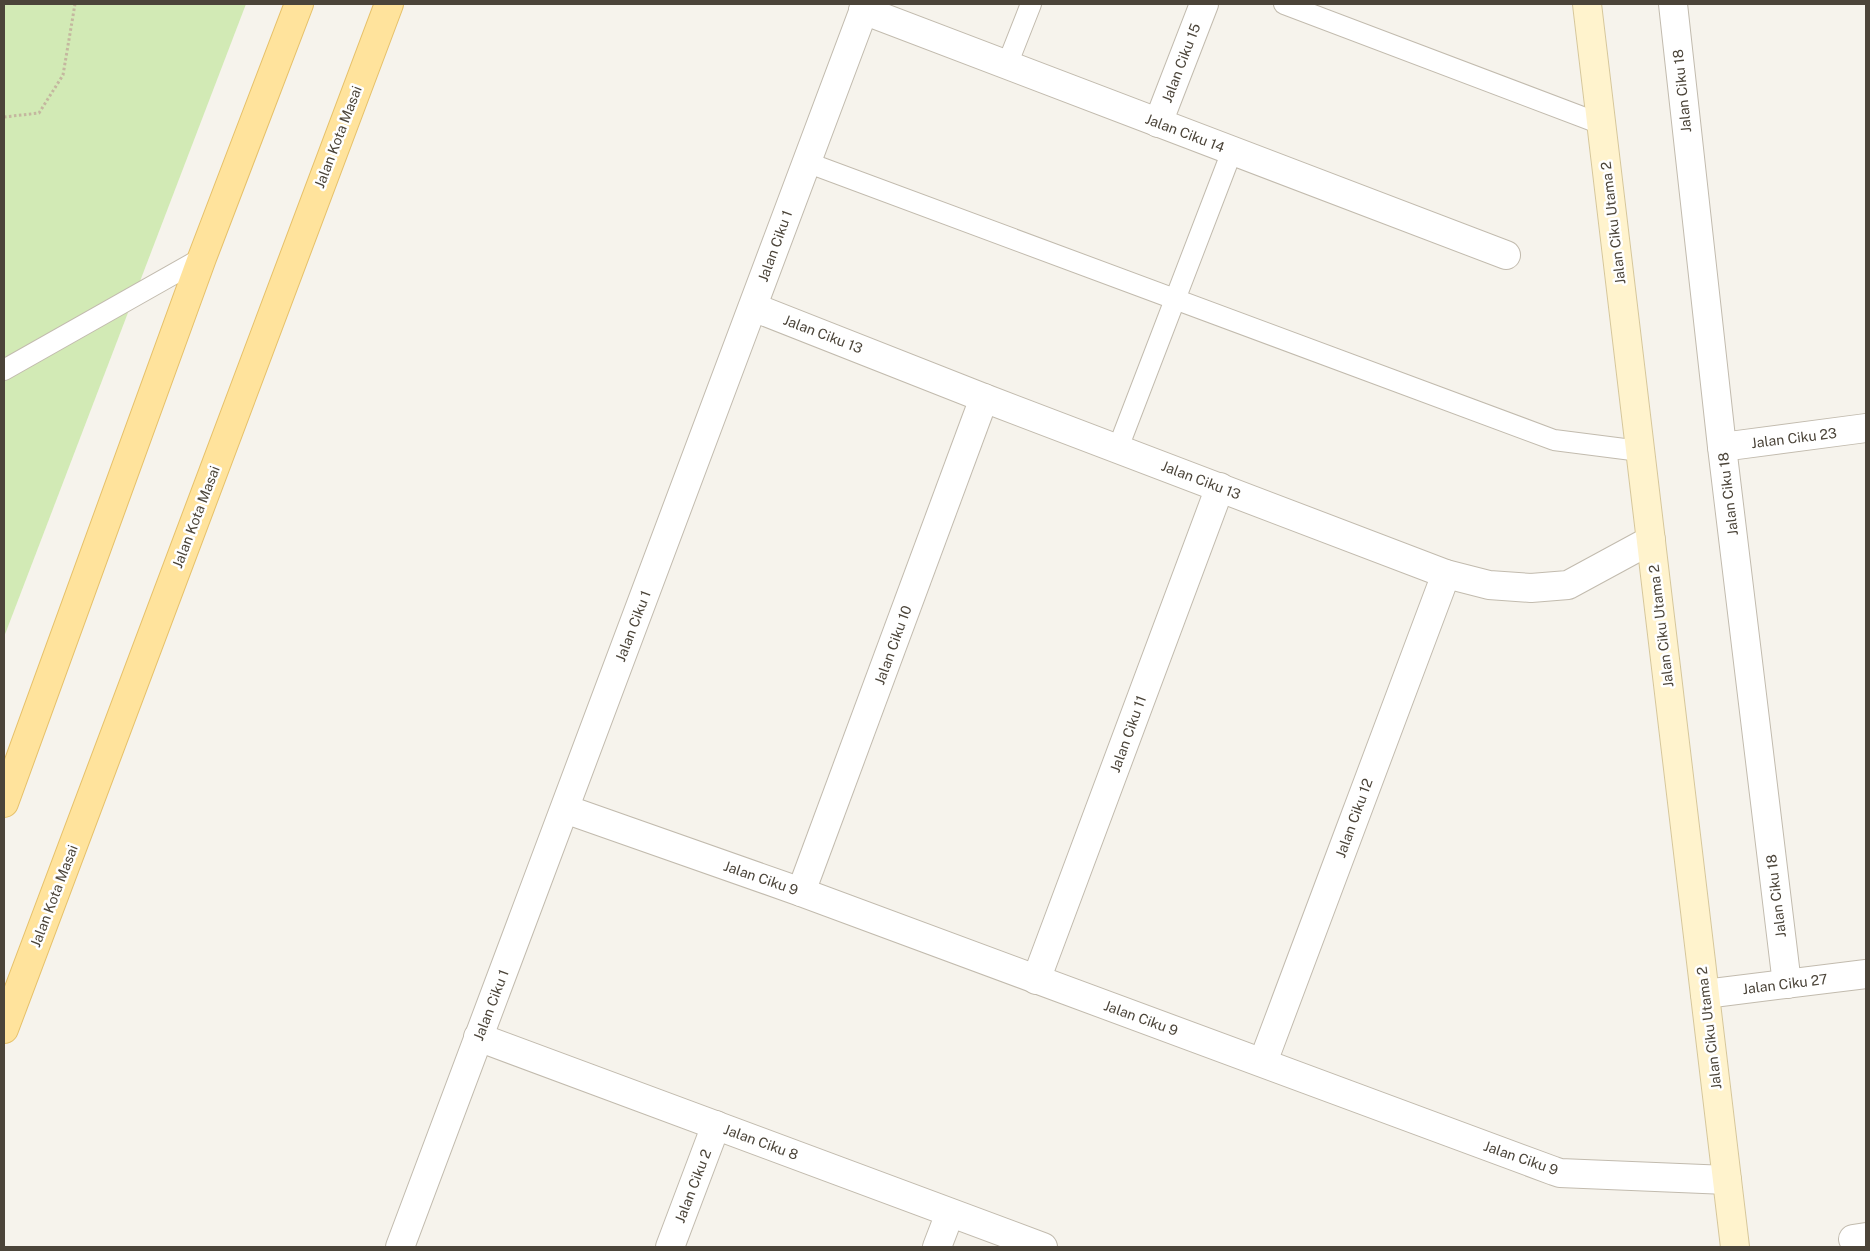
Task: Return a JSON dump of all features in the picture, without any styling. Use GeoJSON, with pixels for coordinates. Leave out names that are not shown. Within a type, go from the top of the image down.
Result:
{"type":"FeatureCollection","features":[{"type":"Feature","properties":{"kind":"main road"},"geometry":{"type":"LineString","coordinates":[[4,802],[202,258],[299,4]]}},
{"type":"Feature","properties":{"kind":"main road","name":"Jalan Kota Masai"},"geometry":{"type":"LineString","coordinates":[[4,1029],[388,4]]}},
{"type":"Feature","properties":{"kind":"street","name":"Jalan Ciku 15"},"geometry":{"type":"LineString","coordinates":[[1158,123],[1204,4]]}},
{"type":"Feature","properties":{"kind":"street","name":"Jalan Ciku Utama 2"},"geometry":{"type":"LineString","coordinates":[[1587,4],[1735,1247]]}},
{"type":"Feature","properties":{"kind":"street","name":"Jalan Ciku 18"},"geometry":{"type":"LineString","coordinates":[[1673,4],[1722,447],[1787,984]]}},
{"type":"Feature","properties":{"kind":"street","name":"Jalan Ciku 14"},"geometry":{"type":"LineString","coordinates":[[864,7],[1007,65],[1506,255]]}},
{"type":"Feature","properties":{"kind":"street","name":"Jalan Ciku 1"},"geometry":{"type":"LineString","coordinates":[[400,1247],[864,7]]}},
{"type":"Feature","properties":{"kind":"street","name":"Jalan Ciku 13"},"geometry":{"type":"LineString","coordinates":[[753,307],[984,398],[1446,574],[1489,585],[1532,588],[1568,586],[1651,540]]}},
{"type":"Feature","properties":{"kind":"street","name":"Jalan Ciku 10"},"geometry":{"type":"LineString","coordinates":[[801,892],[984,398]]}},
{"type":"Feature","properties":{"kind":"street","name":"Jalan Ciku 23"},"geometry":{"type":"LineString","coordinates":[[1722,447],[1866,428]]}},
{"type":"Feature","properties":{"kind":"street","name":"Jalan Ciku 11"},"geometry":{"type":"LineString","coordinates":[[1036,980],[1220,487]]}},
{"type":"Feature","properties":{"kind":"street","name":"Jalan Ciku 12"},"geometry":{"type":"LineString","coordinates":[[1263,1062],[1446,574]]}},
{"type":"Feature","properties":{"kind":"street","name":"Jalan Ciku 9"},"geometry":{"type":"LineString","coordinates":[[565,808],[801,892],[1560,1173],[1727,1180]]}},
{"type":"Feature","properties":{"kind":"street","name":"Jalan Ciku 27"},"geometry":{"type":"LineString","coordinates":[[1705,994],[1866,974]]}},
{"type":"Feature","properties":{"kind":"street","name":"Jalan Ciku 8"},"geometry":{"type":"LineString","coordinates":[[478,1036],[1043,1247]]}},
{"type":"Feature","properties":{"kind":"street","name":"Jalan Ciku 2"},"geometry":{"type":"LineString","coordinates":[[670,1247],[716,1125]]}},
{"type":"Feature","properties":{"kind":"street"},"geometry":{"type":"LineString","coordinates":[[937,1247],[950,1213]]}},
{"type":"Feature","properties":{"kind":"lane"},"geometry":{"type":"LineString","coordinates":[[1007,65],[1031,4]]}},
{"type":"Feature","properties":{"kind":"lane"},"geometry":{"type":"LineString","coordinates":[[1284,4],[1601,124]]}},
{"type":"Feature","properties":{"kind":"lane"},"geometry":{"type":"LineString","coordinates":[[1118,448],[1232,151]]}},
{"type":"Feature","properties":{"kind":"lane"},"geometry":{"type":"LineString","coordinates":[[806,162],[1554,440],[1640,451]]}},
{"type":"Feature","properties":{"kind":"lane"},"geometry":{"type":"LineString","coordinates":[[4,370],[202,258]]}},
{"type":"Feature","properties":{"kind":"path"},"geometry":{"type":"LineString","coordinates":[[4,117],[38,113],[63,75],[75,4]]}},
{"type":"Feature","properties":{"kind":"green space"},"geometry":{"type":"Polygon","coordinates":[[[4,4],[246,4],[4,637],[4,4]]]}}]}
